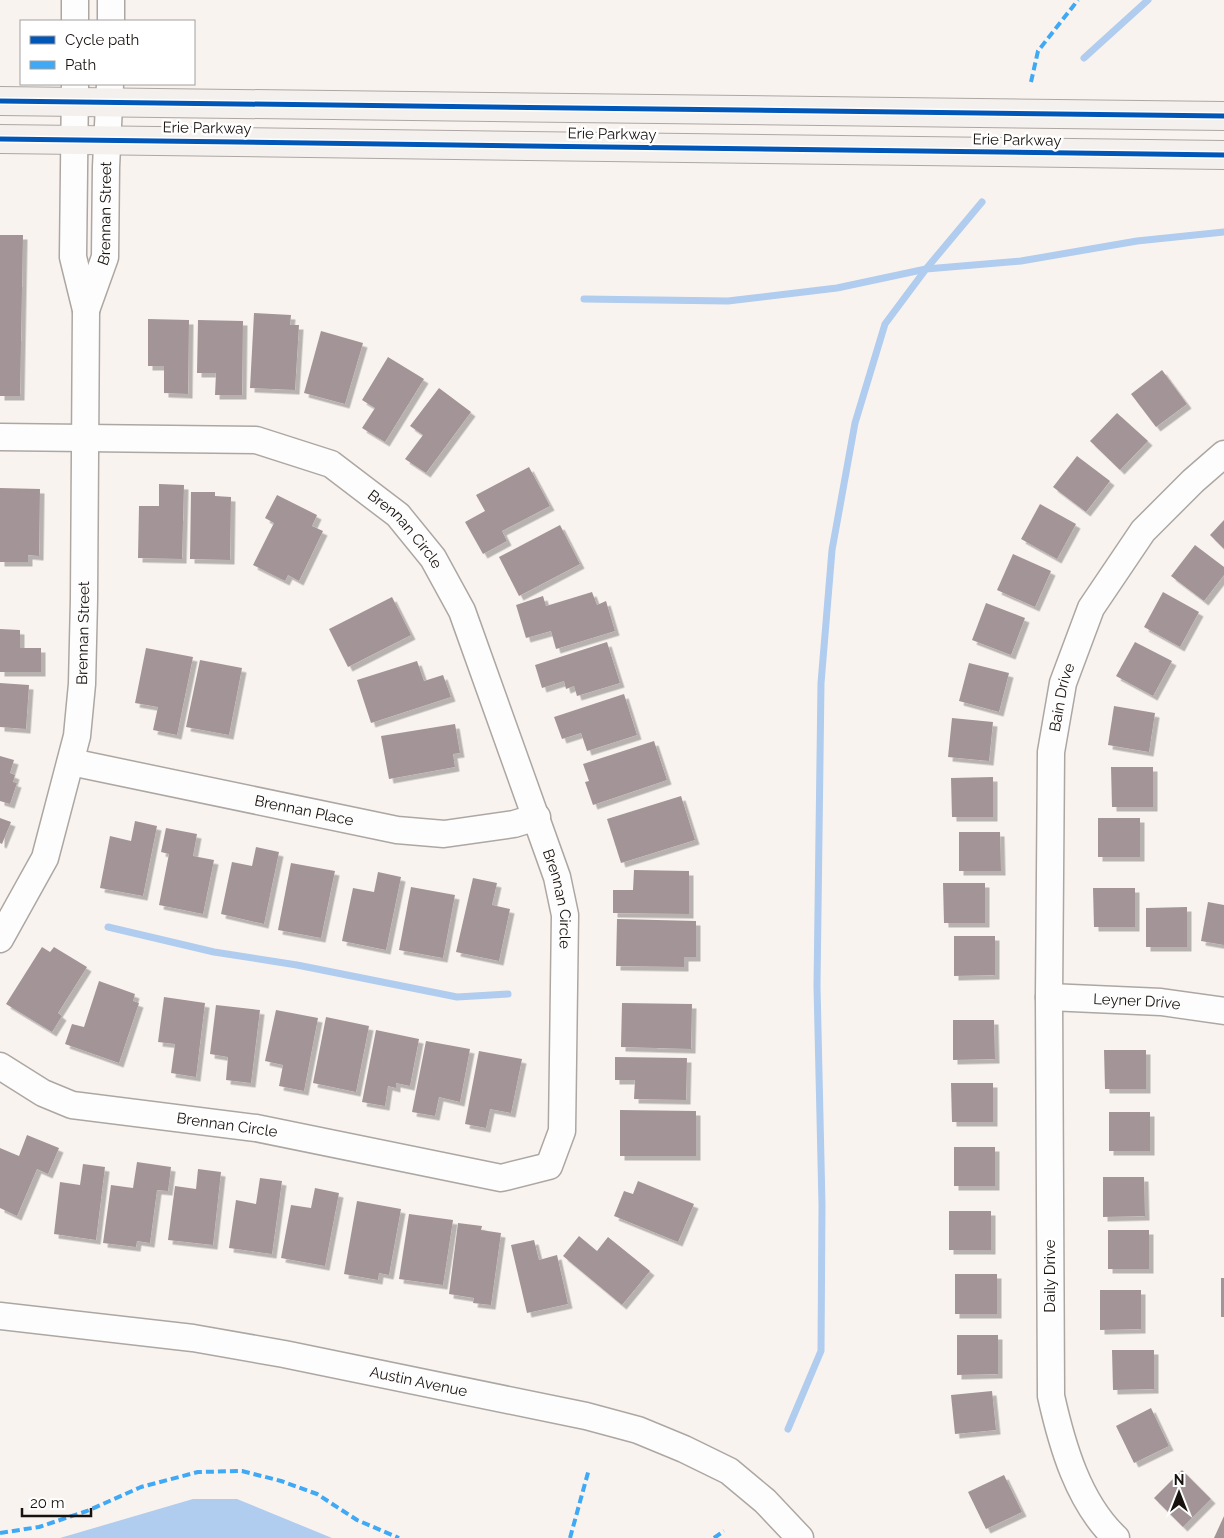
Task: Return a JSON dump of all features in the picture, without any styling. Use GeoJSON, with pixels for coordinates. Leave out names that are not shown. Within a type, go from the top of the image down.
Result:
{"type":"FeatureCollection","features":[{"type":"Feature","properties":{"kind":"main road","name":"Erie Parkway"},"geometry":{"type":"LineString","coordinates":[[0,101],[75,92],[110,92],[1224,116]]}},
{"type":"Feature","properties":{"kind":"main road","name":"Erie Parkway"},"geometry":{"type":"LineString","coordinates":[[0,140],[1224,155]]}},
{"type":"Feature","properties":{"kind":"street"},"geometry":{"type":"LineString","coordinates":[[75,0],[75,20]]}},
{"type":"Feature","properties":{"kind":"street"},"geometry":{"type":"LineString","coordinates":[[111,20],[112,0]]}},
{"type":"Feature","properties":{"kind":"street","name":"Brennan Street"},"geometry":{"type":"LineString","coordinates":[[0,940],[45,858],[77,736],[82,684],[86,310],[73,257],[75,92]]}},
{"type":"Feature","properties":{"kind":"street","name":"Brennan Street"},"geometry":{"type":"LineString","coordinates":[[86,310],[105,257],[110,92]]}},
{"type":"Feature","properties":{"kind":"street","name":"Brennan Circle"},"geometry":{"type":"LineString","coordinates":[[0,437],[256,440],[331,464],[398,515],[434,558],[462,611],[557,877],[565,915],[562,1131],[549,1166],[501,1178],[256,1128],[72,1105],[43,1093],[0,1066]]}},
{"type":"Feature","properties":{"kind":"street","name":"Bain Drive"},"geometry":{"type":"LineString","coordinates":[[1049,997],[1051,752],[1063,683],[1091,608],[1143,531],[1193,481],[1224,454]]}},
{"type":"Feature","properties":{"kind":"street","name":"Brennan Place"},"geometry":{"type":"LineString","coordinates":[[71,762],[397,830],[444,834],[514,824],[537,817]]}},
{"type":"Feature","properties":{"kind":"street","name":"Leyner Drive"},"geometry":{"type":"LineString","coordinates":[[1049,997],[1161,1002],[1224,1011]]}},
{"type":"Feature","properties":{"kind":"street","name":"Daily Drive"},"geometry":{"type":"LineString","coordinates":[[1049,997],[1051,1396],[1060,1436],[1083,1493],[1108,1530],[1116,1538]]}},
{"type":"Feature","properties":{"kind":"street","name":"Austin Avenue"},"geometry":{"type":"LineString","coordinates":[[0,1316],[193,1338],[284,1354],[586,1416],[638,1430],[684,1449],[729,1471],[765,1501],[800,1538]]}},
{"type":"Feature","properties":{"kind":"water"},"geometry":{"type":"Polygon","coordinates":[[[193,1499],[237,1499],[332,1538],[60,1538],[193,1499]]]}},
{"type":"Feature","properties":{"kind":"building"},"geometry":{"type":"Polygon","coordinates":[[[0,235],[23,235],[20,396],[0,396],[0,235]]]}},
{"type":"Feature","properties":{"kind":"building"},"geometry":{"type":"Polygon","coordinates":[[[254,313],[291,315],[290,325],[299,325],[295,390],[250,388],[254,313]]]}},
{"type":"Feature","properties":{"kind":"building"},"geometry":{"type":"Polygon","coordinates":[[[148,319],[189,320],[188,394],[164,393],[164,366],[148,366],[148,319]]]}},
{"type":"Feature","properties":{"kind":"building"},"geometry":{"type":"Polygon","coordinates":[[[198,320],[243,321],[242,395],[215,395],[216,373],[197,373],[198,320]]]}},
{"type":"Feature","properties":{"kind":"building"},"geometry":{"type":"Polygon","coordinates":[[[321,331],[363,343],[345,404],[304,393],[321,331]]]}},
{"type":"Feature","properties":{"kind":"building"},"geometry":{"type":"Polygon","coordinates":[[[388,357],[424,379],[385,442],[362,428],[375,408],[362,400],[388,357]]]}},
{"type":"Feature","properties":{"kind":"building"},"geometry":{"type":"Polygon","coordinates":[[[1162,370],[1187,404],[1156,427],[1131,394],[1162,370]]]}},
{"type":"Feature","properties":{"kind":"building"},"geometry":{"type":"Polygon","coordinates":[[[439,388],[471,412],[426,473],[405,459],[423,435],[410,426],[439,388]]]}},
{"type":"Feature","properties":{"kind":"building"},"geometry":{"type":"Polygon","coordinates":[[[1117,413],[1148,441],[1120,470],[1090,441],[1117,413]]]}},
{"type":"Feature","properties":{"kind":"building"},"geometry":{"type":"Polygon","coordinates":[[[1077,456],[1110,481],[1086,512],[1053,487],[1077,456]]]}},
{"type":"Feature","properties":{"kind":"building"},"geometry":{"type":"Polygon","coordinates":[[[529,467],[550,506],[502,531],[507,541],[483,554],[465,522],[485,511],[476,495],[529,467]]]}},
{"type":"Feature","properties":{"kind":"building"},"geometry":{"type":"Polygon","coordinates":[[[159,484],[184,485],[182,559],[138,558],[139,506],[159,506],[159,484]]]}},
{"type":"Feature","properties":{"kind":"building"},"geometry":{"type":"Polygon","coordinates":[[[0,488],[40,489],[39,556],[28,555],[28,562],[0,562],[0,488]]]}},
{"type":"Feature","properties":{"kind":"building"},"geometry":{"type":"Polygon","coordinates":[[[191,492],[215,492],[215,496],[231,497],[230,560],[190,559],[191,492]]]}},
{"type":"Feature","properties":{"kind":"building"},"geometry":{"type":"Polygon","coordinates":[[[277,495],[317,515],[312,526],[323,531],[299,581],[288,575],[285,581],[253,565],[274,523],[265,518],[277,495]]]}},
{"type":"Feature","properties":{"kind":"building"},"geometry":{"type":"Polygon","coordinates":[[[1040,504],[1076,524],[1057,559],[1021,539],[1040,504]]]}},
{"type":"Feature","properties":{"kind":"building"},"geometry":{"type":"Polygon","coordinates":[[[1224,520],[1224,549],[1210,535],[1224,520]]]}},
{"type":"Feature","properties":{"kind":"building"},"geometry":{"type":"Polygon","coordinates":[[[560,525],[580,564],[519,596],[499,557],[560,525]]]}},
{"type":"Feature","properties":{"kind":"building"},"geometry":{"type":"Polygon","coordinates":[[[1195,545],[1224,567],[1224,575],[1204,601],[1171,576],[1195,545]]]}},
{"type":"Feature","properties":{"kind":"building"},"geometry":{"type":"Polygon","coordinates":[[[1013,554],[1051,571],[1035,607],[997,590],[1013,554]]]}},
{"type":"Feature","properties":{"kind":"building"},"geometry":{"type":"Polygon","coordinates":[[[592,592],[597,605],[606,601],[615,631],[556,649],[551,631],[526,638],[516,605],[543,596],[546,606],[592,592]]]}},
{"type":"Feature","properties":{"kind":"building"},"geometry":{"type":"Polygon","coordinates":[[[1163,592],[1199,612],[1180,647],[1144,627],[1163,592]]]}},
{"type":"Feature","properties":{"kind":"building"},"geometry":{"type":"Polygon","coordinates":[[[392,597],[411,635],[348,667],[329,629],[392,597]]]}},
{"type":"Feature","properties":{"kind":"building"},"geometry":{"type":"Polygon","coordinates":[[[986,603],[1025,618],[1011,655],[972,640],[986,603]]]}},
{"type":"Feature","properties":{"kind":"building"},"geometry":{"type":"Polygon","coordinates":[[[0,629],[20,630],[20,648],[41,648],[41,672],[0,672],[0,629]]]}},
{"type":"Feature","properties":{"kind":"building"},"geometry":{"type":"Polygon","coordinates":[[[607,642],[620,683],[577,696],[574,686],[566,689],[564,681],[542,688],[535,665],[607,642]]]}},
{"type":"Feature","properties":{"kind":"building"},"geometry":{"type":"Polygon","coordinates":[[[1135,642],[1172,661],[1153,696],[1116,676],[1135,642]]]}},
{"type":"Feature","properties":{"kind":"building"},"geometry":{"type":"Polygon","coordinates":[[[146,648],[193,657],[177,735],[153,730],[158,707],[135,703],[146,648]]]}},
{"type":"Feature","properties":{"kind":"building"},"geometry":{"type":"Polygon","coordinates":[[[200,660],[242,668],[229,735],[186,727],[200,660]]]}},
{"type":"Feature","properties":{"kind":"building"},"geometry":{"type":"Polygon","coordinates":[[[417,661],[424,681],[443,675],[451,697],[371,723],[357,680],[417,661]]]}},
{"type":"Feature","properties":{"kind":"building"},"geometry":{"type":"Polygon","coordinates":[[[969,663],[1009,673],[999,712],[959,701],[969,663]]]}},
{"type":"Feature","properties":{"kind":"building"},"geometry":{"type":"Polygon","coordinates":[[[0,683],[29,685],[26,729],[0,727],[0,683]]]}},
{"type":"Feature","properties":{"kind":"building"},"geometry":{"type":"Polygon","coordinates":[[[624,694],[637,735],[587,751],[581,733],[562,739],[554,717],[624,694]]]}},
{"type":"Feature","properties":{"kind":"building"},"geometry":{"type":"Polygon","coordinates":[[[1114,706],[1155,713],[1149,752],[1108,745],[1114,706]]]}},
{"type":"Feature","properties":{"kind":"building"},"geometry":{"type":"Polygon","coordinates":[[[952,718],[993,722],[989,761],[948,757],[952,718]]]}},
{"type":"Feature","properties":{"kind":"building"},"geometry":{"type":"Polygon","coordinates":[[[455,724],[460,753],[453,754],[455,767],[389,779],[381,736],[455,724]]]}},
{"type":"Feature","properties":{"kind":"building"},"geometry":{"type":"Polygon","coordinates":[[[654,741],[667,780],[593,805],[585,782],[589,781],[583,764],[654,741]]]}},
{"type":"Feature","properties":{"kind":"building"},"geometry":{"type":"Polygon","coordinates":[[[0,756],[14,760],[10,773],[15,775],[13,782],[17,783],[10,804],[0,801],[0,756]]]}},
{"type":"Feature","properties":{"kind":"building"},"geometry":{"type":"Polygon","coordinates":[[[1111,767],[1153,767],[1153,807],[1112,807],[1111,767]]]}},
{"type":"Feature","properties":{"kind":"building"},"geometry":{"type":"Polygon","coordinates":[[[993,777],[993,817],[952,817],[951,778],[993,777]]]}},
{"type":"Feature","properties":{"kind":"building"},"geometry":{"type":"Polygon","coordinates":[[[681,796],[695,840],[621,863],[607,819],[681,796]]]}},
{"type":"Feature","properties":{"kind":"building"},"geometry":{"type":"Polygon","coordinates":[[[0,818],[11,822],[2,844],[0,843],[0,818]]]}},
{"type":"Feature","properties":{"kind":"building"},"geometry":{"type":"Polygon","coordinates":[[[1098,818],[1140,818],[1140,857],[1098,857],[1098,818]]]}},
{"type":"Feature","properties":{"kind":"building"},"geometry":{"type":"Polygon","coordinates":[[[135,821],[157,826],[143,896],[100,888],[110,836],[131,841],[135,821]]]}},
{"type":"Feature","properties":{"kind":"building"},"geometry":{"type":"Polygon","coordinates":[[[166,828],[197,834],[193,856],[214,860],[203,914],[159,905],[169,854],[161,852],[166,828]]]}},
{"type":"Feature","properties":{"kind":"building"},"geometry":{"type":"Polygon","coordinates":[[[959,832],[1000,832],[1001,871],[959,871],[959,832]]]}},
{"type":"Feature","properties":{"kind":"building"},"geometry":{"type":"Polygon","coordinates":[[[256,847],[279,852],[264,924],[221,914],[232,862],[252,866],[256,847]]]}},
{"type":"Feature","properties":{"kind":"building"},"geometry":{"type":"Polygon","coordinates":[[[291,863],[335,871],[321,938],[278,930],[291,863]]]}},
{"type":"Feature","properties":{"kind":"building"},"geometry":{"type":"Polygon","coordinates":[[[634,870],[689,871],[689,914],[613,913],[613,890],[633,890],[634,870]]]}},
{"type":"Feature","properties":{"kind":"building"},"geometry":{"type":"Polygon","coordinates":[[[378,872],[401,877],[386,950],[342,941],[353,888],[374,892],[378,872]]]}},
{"type":"Feature","properties":{"kind":"building"},"geometry":{"type":"Polygon","coordinates":[[[473,878],[497,883],[492,905],[510,909],[499,961],[456,952],[473,878]]]}},
{"type":"Feature","properties":{"kind":"building"},"geometry":{"type":"Polygon","coordinates":[[[943,883],[985,883],[985,923],[944,923],[943,883]]]}},
{"type":"Feature","properties":{"kind":"building"},"geometry":{"type":"Polygon","coordinates":[[[411,887],[455,895],[443,958],[399,950],[411,887]]]}},
{"type":"Feature","properties":{"kind":"building"},"geometry":{"type":"Polygon","coordinates":[[[1093,888],[1135,888],[1135,927],[1094,927],[1093,888]]]}},
{"type":"Feature","properties":{"kind":"building"},"geometry":{"type":"Polygon","coordinates":[[[1208,902],[1224,905],[1224,945],[1201,941],[1208,902]]]}},
{"type":"Feature","properties":{"kind":"building"},"geometry":{"type":"Polygon","coordinates":[[[1187,907],[1187,947],[1146,947],[1146,908],[1187,907]]]}},
{"type":"Feature","properties":{"kind":"building"},"geometry":{"type":"Polygon","coordinates":[[[617,919],[696,921],[696,957],[684,957],[684,967],[616,966],[617,919]]]}},
{"type":"Feature","properties":{"kind":"building"},"geometry":{"type":"Polygon","coordinates":[[[954,936],[995,936],[995,975],[954,976],[954,936]]]}},
{"type":"Feature","properties":{"kind":"building"},"geometry":{"type":"Polygon","coordinates":[[[42,947],[50,952],[54,947],[87,967],[58,1013],[62,1016],[52,1032],[6,1004],[42,947]]]}},
{"type":"Feature","properties":{"kind":"building"},"geometry":{"type":"Polygon","coordinates":[[[99,981],[135,994],[133,1001],[139,1003],[119,1063],[65,1044],[72,1024],[84,1027],[99,981]]]}},
{"type":"Feature","properties":{"kind":"building"},"geometry":{"type":"Polygon","coordinates":[[[164,997],[205,1003],[196,1077],[171,1073],[175,1044],[158,1042],[164,997]]]}},
{"type":"Feature","properties":{"kind":"building"},"geometry":{"type":"Polygon","coordinates":[[[622,1003],[692,1004],[691,1049],[621,1047],[622,1003]]]}},
{"type":"Feature","properties":{"kind":"building"},"geometry":{"type":"Polygon","coordinates":[[[216,1005],[260,1010],[251,1083],[226,1080],[228,1057],[210,1054],[216,1005]]]}},
{"type":"Feature","properties":{"kind":"building"},"geometry":{"type":"Polygon","coordinates":[[[276,1010],[318,1018],[304,1091],[279,1086],[283,1065],[265,1061],[276,1010]]]}},
{"type":"Feature","properties":{"kind":"building"},"geometry":{"type":"Polygon","coordinates":[[[326,1017],[369,1026],[356,1092],[313,1083],[326,1017]]]}},
{"type":"Feature","properties":{"kind":"building"},"geometry":{"type":"Polygon","coordinates":[[[953,1020],[994,1020],[995,1059],[953,1060],[953,1020]]]}},
{"type":"Feature","properties":{"kind":"building"},"geometry":{"type":"Polygon","coordinates":[[[376,1030],[419,1039],[410,1086],[396,1083],[396,1088],[388,1086],[385,1106],[362,1102],[376,1030]]]}},
{"type":"Feature","properties":{"kind":"building"},"geometry":{"type":"Polygon","coordinates":[[[426,1041],[470,1049],[460,1102],[439,1097],[435,1116],[412,1112],[426,1041]]]}},
{"type":"Feature","properties":{"kind":"building"},"geometry":{"type":"Polygon","coordinates":[[[1104,1050],[1146,1050],[1146,1089],[1105,1089],[1104,1050]]]}},
{"type":"Feature","properties":{"kind":"building"},"geometry":{"type":"Polygon","coordinates":[[[479,1051],[522,1059],[511,1113],[490,1109],[486,1128],[465,1124],[479,1051]]]}},
{"type":"Feature","properties":{"kind":"building"},"geometry":{"type":"Polygon","coordinates":[[[615,1057],[687,1058],[686,1100],[634,1099],[635,1080],[615,1080],[615,1057]]]}},
{"type":"Feature","properties":{"kind":"building"},"geometry":{"type":"Polygon","coordinates":[[[951,1083],[993,1083],[993,1122],[952,1122],[951,1083]]]}},
{"type":"Feature","properties":{"kind":"building"},"geometry":{"type":"Polygon","coordinates":[[[620,1110],[696,1111],[696,1156],[620,1156],[620,1110]]]}},
{"type":"Feature","properties":{"kind":"building"},"geometry":{"type":"Polygon","coordinates":[[[1109,1112],[1150,1112],[1150,1151],[1109,1151],[1109,1112]]]}},
{"type":"Feature","properties":{"kind":"building"},"geometry":{"type":"Polygon","coordinates":[[[27,1135],[59,1148],[48,1174],[37,1169],[17,1216],[0,1208],[0,1148],[19,1156],[27,1135]]]}},
{"type":"Feature","properties":{"kind":"building"},"geometry":{"type":"Polygon","coordinates":[[[954,1147],[995,1147],[995,1186],[954,1186],[954,1147]]]}},
{"type":"Feature","properties":{"kind":"building"},"geometry":{"type":"Polygon","coordinates":[[[137,1162],[171,1167],[168,1191],[157,1190],[150,1243],[137,1241],[136,1247],[103,1243],[111,1185],[133,1188],[137,1162]]]}},
{"type":"Feature","properties":{"kind":"building"},"geometry":{"type":"Polygon","coordinates":[[[83,1164],[105,1167],[96,1240],[54,1234],[60,1182],[80,1185],[83,1164]]]}},
{"type":"Feature","properties":{"kind":"building"},"geometry":{"type":"Polygon","coordinates":[[[198,1169],[221,1172],[213,1245],[168,1240],[175,1186],[196,1189],[198,1169]]]}},
{"type":"Feature","properties":{"kind":"building"},"geometry":{"type":"Polygon","coordinates":[[[1103,1177],[1144,1177],[1145,1216],[1103,1217],[1103,1177]]]}},
{"type":"Feature","properties":{"kind":"building"},"geometry":{"type":"Polygon","coordinates":[[[260,1178],[282,1181],[272,1254],[229,1248],[236,1200],[256,1204],[260,1178]]]}},
{"type":"Feature","properties":{"kind":"building"},"geometry":{"type":"Polygon","coordinates":[[[638,1181],[694,1204],[678,1242],[614,1216],[624,1191],[633,1194],[638,1181]]]}},
{"type":"Feature","properties":{"kind":"building"},"geometry":{"type":"Polygon","coordinates":[[[315,1188],[339,1193],[325,1266],[281,1258],[291,1205],[311,1208],[315,1188]]]}},
{"type":"Feature","properties":{"kind":"building"},"geometry":{"type":"Polygon","coordinates":[[[357,1201],[401,1209],[389,1275],[379,1273],[378,1280],[344,1274],[357,1201]]]}},
{"type":"Feature","properties":{"kind":"building"},"geometry":{"type":"Polygon","coordinates":[[[949,1211],[991,1211],[991,1250],[949,1250],[949,1211]]]}},
{"type":"Feature","properties":{"kind":"building"},"geometry":{"type":"Polygon","coordinates":[[[409,1214],[453,1220],[443,1285],[399,1279],[409,1214]]]}},
{"type":"Feature","properties":{"kind":"building"},"geometry":{"type":"Polygon","coordinates":[[[458,1223],[482,1226],[481,1230],[501,1233],[491,1305],[473,1303],[474,1298],[449,1294],[458,1223]]]}},
{"type":"Feature","properties":{"kind":"building"},"geometry":{"type":"Polygon","coordinates":[[[1108,1230],[1149,1230],[1149,1269],[1108,1269],[1108,1230]]]}},
{"type":"Feature","properties":{"kind":"building"},"geometry":{"type":"Polygon","coordinates":[[[579,1236],[597,1251],[608,1237],[650,1271],[622,1305],[563,1256],[579,1236]]]}},
{"type":"Feature","properties":{"kind":"building"},"geometry":{"type":"Polygon","coordinates":[[[534,1240],[539,1260],[557,1255],[568,1304],[527,1313],[511,1245],[534,1240]]]}},
{"type":"Feature","properties":{"kind":"building"},"geometry":{"type":"Polygon","coordinates":[[[955,1274],[997,1274],[997,1314],[955,1314],[955,1274]]]}},
{"type":"Feature","properties":{"kind":"building"},"geometry":{"type":"Polygon","coordinates":[[[1221,1278],[1224,1278],[1224,1317],[1221,1317],[1221,1278]]]}},
{"type":"Feature","properties":{"kind":"building"},"geometry":{"type":"Polygon","coordinates":[[[1100,1290],[1141,1290],[1141,1329],[1100,1330],[1100,1290]]]}},
{"type":"Feature","properties":{"kind":"building"},"geometry":{"type":"Polygon","coordinates":[[[957,1335],[998,1335],[998,1374],[957,1375],[957,1335]]]}},
{"type":"Feature","properties":{"kind":"building"},"geometry":{"type":"Polygon","coordinates":[[[1112,1350],[1154,1350],[1154,1389],[1113,1390],[1112,1350]]]}},
{"type":"Feature","properties":{"kind":"building"},"geometry":{"type":"Polygon","coordinates":[[[992,1391],[996,1430],[955,1434],[951,1395],[992,1391]]]}},
{"type":"Feature","properties":{"kind":"building"},"geometry":{"type":"Polygon","coordinates":[[[1151,1408],[1169,1446],[1134,1463],[1116,1426],[1151,1408]]]}},
{"type":"Feature","properties":{"kind":"building"},"geometry":{"type":"Polygon","coordinates":[[[1182,1470],[1211,1499],[1183,1527],[1154,1498],[1182,1470]]]}},
{"type":"Feature","properties":{"kind":"building"},"geometry":{"type":"Polygon","coordinates":[[[1004,1475],[1022,1512],[986,1529],[968,1492],[1004,1475]]]}},
{"type":"Feature","properties":{"kind":"building"},"geometry":{"type":"Polygon","coordinates":[[[1224,1516],[1224,1538],[1214,1538],[1224,1516]]]}},
{"type":"Feature","properties":{"kind":"waterway"},"geometry":{"type":"LineString","coordinates":[[1084,58],[1148,0]]}},
{"type":"Feature","properties":{"kind":"waterway"},"geometry":{"type":"LineString","coordinates":[[584,299],[728,301],[837,288],[926,269],[982,202]]}},
{"type":"Feature","properties":{"kind":"waterway"},"geometry":{"type":"LineString","coordinates":[[788,1429],[821,1351],[822,1205],[817,986],[821,683],[832,550],[855,423],[885,324],[926,269],[1021,261],[1137,241],[1224,232]]}},
{"type":"Feature","properties":{"kind":"waterway"},"geometry":{"type":"LineString","coordinates":[[108,927],[214,952],[297,965],[457,997],[508,994]]}},
{"type":"Feature","properties":{"kind":"marked path"},"geometry":{"type":"LineString","coordinates":[[1031,82],[1038,51],[1078,0]]}},
{"type":"Feature","properties":{"kind":"marked path"},"geometry":{"type":"LineString","coordinates":[[570,1538],[589,1469]]}},
{"type":"Feature","properties":{"kind":"marked path"},"geometry":{"type":"LineString","coordinates":[[0,1533],[39,1527],[87,1511],[141,1487],[198,1472],[242,1471],[281,1481],[317,1494],[357,1520],[399,1538]]}},
{"type":"Feature","properties":{"kind":"marked path"},"geometry":{"type":"LineString","coordinates":[[714,1538],[724,1531]]}},
{"type":"Feature","properties":{"kind":"cycle path"},"geometry":{"type":"LineString","coordinates":[[0,101],[1224,116]]}},
{"type":"Feature","properties":{"kind":"cycle path"},"geometry":{"type":"LineString","coordinates":[[0,139],[1224,155]]}}]}
